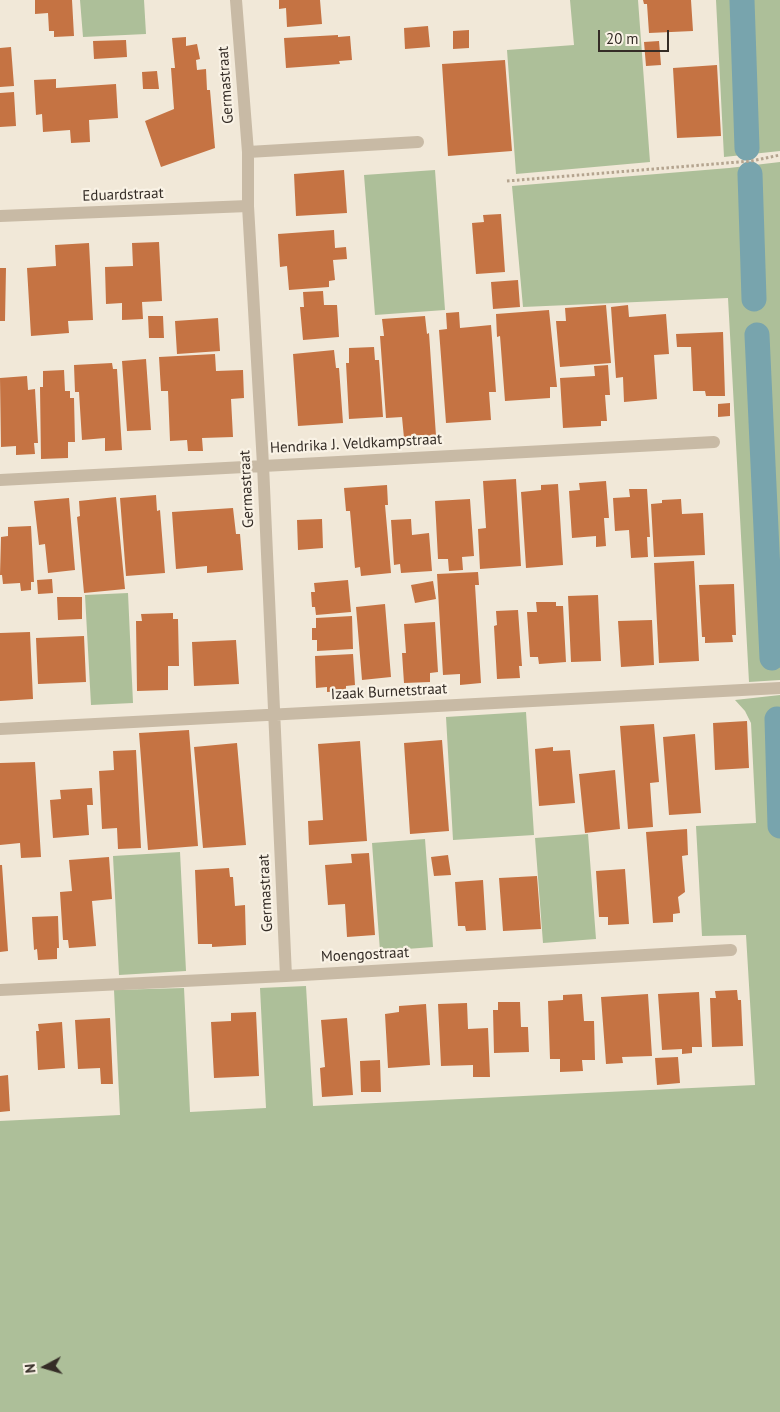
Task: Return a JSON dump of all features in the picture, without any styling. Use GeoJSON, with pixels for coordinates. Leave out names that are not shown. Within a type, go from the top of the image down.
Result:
{"type":"FeatureCollection","features":[{"type":"Feature","properties":{"kind":"street","name":"Germastraat"},"geometry":{"type":"LineString","coordinates":[[236,0],[248,152],[248,206],[263,465],[286,976]]}},
{"type":"Feature","properties":{"kind":"street"},"geometry":{"type":"LineString","coordinates":[[248,152],[418,142]]}},
{"type":"Feature","properties":{"kind":"street","name":"Eduardstraat"},"geometry":{"type":"LineString","coordinates":[[0,216],[248,206]]}},
{"type":"Feature","properties":{"kind":"street","name":"Hendrika J. Veldkampstraat"},"geometry":{"type":"LineString","coordinates":[[0,480],[714,442]]}},
{"type":"Feature","properties":{"kind":"street","name":"Izaak Burnetstraat"},"geometry":{"type":"LineString","coordinates":[[0,729],[780,688]]}},
{"type":"Feature","properties":{"kind":"street","name":"Moengostraat"},"geometry":{"type":"LineString","coordinates":[[0,990],[286,976],[731,950]]}},
{"type":"Feature","properties":{"kind":"path"},"geometry":{"type":"LineString","coordinates":[[507,181],[752,161],[780,155]]}},
{"type":"Feature","properties":{"kind":"green space"},"geometry":{"type":"Polygon","coordinates":[[[80,0],[144,0],[146,34],[83,37],[80,0]]]}},
{"type":"Feature","properties":{"kind":"green space"},"geometry":{"type":"Polygon","coordinates":[[[570,0],[638,0],[650,162],[516,174],[507,50],[574,45],[570,0]]]}},
{"type":"Feature","properties":{"kind":"green space"},"geometry":{"type":"Polygon","coordinates":[[[716,0],[780,0],[780,151],[724,157],[716,0]]]}},
{"type":"Feature","properties":{"kind":"green space"},"geometry":{"type":"Polygon","coordinates":[[[780,162],[780,680],[749,682],[728,298],[523,307],[512,186],[780,162]]]}},
{"type":"Feature","properties":{"kind":"green space"},"geometry":{"type":"Polygon","coordinates":[[[435,170],[445,310],[375,315],[364,175],[435,170]]]}},
{"type":"Feature","properties":{"kind":"green space"},"geometry":{"type":"Polygon","coordinates":[[[128,593],[133,703],[91,705],[85,595],[128,593]]]}},
{"type":"Feature","properties":{"kind":"green space"},"geometry":{"type":"Polygon","coordinates":[[[780,695],[780,1412],[0,1412],[0,1121],[120,1115],[114,990],[184,988],[190,1112],[266,1108],[260,988],[306,986],[313,1106],[755,1085],[746,935],[702,936],[696,826],[756,823],[751,723],[745,711],[735,700],[780,695]]]}},
{"type":"Feature","properties":{"kind":"green space"},"geometry":{"type":"Polygon","coordinates":[[[526,712],[534,835],[453,840],[446,717],[526,712]]]}},
{"type":"Feature","properties":{"kind":"green space"},"geometry":{"type":"Polygon","coordinates":[[[588,834],[596,939],[543,943],[535,838],[588,834]]]}},
{"type":"Feature","properties":{"kind":"green space"},"geometry":{"type":"Polygon","coordinates":[[[425,839],[433,947],[380,951],[372,843],[425,839]]]}},
{"type":"Feature","properties":{"kind":"green space"},"geometry":{"type":"Polygon","coordinates":[[[180,852],[186,971],[119,975],[113,856],[180,852]]]}},
{"type":"Feature","properties":{"kind":"building"},"geometry":{"type":"Polygon","coordinates":[[[35,0],[72,0],[74,36],[54,37],[54,31],[49,31],[48,13],[35,14],[35,0]]]}},
{"type":"Feature","properties":{"kind":"building"},"geometry":{"type":"Polygon","coordinates":[[[279,0],[320,0],[322,24],[287,27],[286,8],[279,9],[279,0]]]}},
{"type":"Feature","properties":{"kind":"building"},"geometry":{"type":"Polygon","coordinates":[[[643,0],[691,0],[693,31],[649,33],[647,4],[644,4],[643,0]]]}},
{"type":"Feature","properties":{"kind":"building"},"geometry":{"type":"Polygon","coordinates":[[[428,26],[430,47],[405,49],[404,28],[428,26]]]}},
{"type":"Feature","properties":{"kind":"building"},"geometry":{"type":"Polygon","coordinates":[[[469,30],[469,48],[453,49],[453,31],[469,30]]]}},
{"type":"Feature","properties":{"kind":"building"},"geometry":{"type":"Polygon","coordinates":[[[338,35],[338,37],[350,36],[352,60],[339,61],[340,64],[286,68],[284,38],[338,35]]]}},
{"type":"Feature","properties":{"kind":"building"},"geometry":{"type":"Polygon","coordinates":[[[186,37],[186,46],[197,44],[200,59],[196,60],[197,70],[206,69],[207,90],[210,90],[215,148],[161,167],[145,121],[174,109],[171,68],[175,68],[172,38],[186,37]]]}},
{"type":"Feature","properties":{"kind":"building"},"geometry":{"type":"Polygon","coordinates":[[[126,40],[127,57],[94,59],[93,41],[126,40]]]}},
{"type":"Feature","properties":{"kind":"building"},"geometry":{"type":"Polygon","coordinates":[[[659,41],[661,65],[646,66],[644,42],[659,41]]]}},
{"type":"Feature","properties":{"kind":"building"},"geometry":{"type":"Polygon","coordinates":[[[11,47],[14,86],[0,87],[0,48],[11,47]]]}},
{"type":"Feature","properties":{"kind":"building"},"geometry":{"type":"Polygon","coordinates":[[[505,60],[512,151],[448,156],[442,64],[505,60]]]}},
{"type":"Feature","properties":{"kind":"building"},"geometry":{"type":"Polygon","coordinates":[[[717,65],[721,136],[677,138],[673,68],[717,65]]]}},
{"type":"Feature","properties":{"kind":"building"},"geometry":{"type":"Polygon","coordinates":[[[157,71],[159,89],[143,89],[142,72],[157,71]]]}},
{"type":"Feature","properties":{"kind":"building"},"geometry":{"type":"Polygon","coordinates":[[[56,79],[56,88],[116,84],[118,118],[89,120],[90,142],[71,143],[70,130],[43,132],[42,114],[36,115],[34,80],[56,79]]]}},
{"type":"Feature","properties":{"kind":"building"},"geometry":{"type":"Polygon","coordinates":[[[14,92],[16,126],[0,127],[0,93],[14,92]]]}},
{"type":"Feature","properties":{"kind":"building"},"geometry":{"type":"Polygon","coordinates":[[[344,170],[347,213],[296,216],[294,174],[344,170]]]}},
{"type":"Feature","properties":{"kind":"building"},"geometry":{"type":"Polygon","coordinates":[[[501,214],[505,272],[476,274],[472,223],[484,222],[483,215],[501,214]]]}},
{"type":"Feature","properties":{"kind":"building"},"geometry":{"type":"Polygon","coordinates":[[[334,230],[335,248],[346,247],[347,259],[333,260],[335,280],[329,281],[329,287],[289,290],[287,266],[280,267],[278,234],[334,230]]]}},
{"type":"Feature","properties":{"kind":"building"},"geometry":{"type":"Polygon","coordinates":[[[159,242],[162,301],[142,302],[143,319],[122,320],[122,303],[106,304],[105,267],[133,266],[132,243],[159,242]]]}},
{"type":"Feature","properties":{"kind":"building"},"geometry":{"type":"Polygon","coordinates":[[[89,243],[93,320],[68,321],[69,333],[31,336],[27,268],[56,266],[55,245],[89,243]]]}},
{"type":"Feature","properties":{"kind":"building"},"geometry":{"type":"Polygon","coordinates":[[[0,268],[6,268],[5,321],[0,321],[0,268]]]}},
{"type":"Feature","properties":{"kind":"building"},"geometry":{"type":"Polygon","coordinates":[[[518,280],[520,307],[493,309],[491,282],[518,280]]]}},
{"type":"Feature","properties":{"kind":"building"},"geometry":{"type":"Polygon","coordinates":[[[323,291],[324,305],[337,305],[339,337],[303,340],[300,307],[304,307],[303,292],[323,291]]]}},
{"type":"Feature","properties":{"kind":"building"},"geometry":{"type":"Polygon","coordinates":[[[606,305],[611,363],[560,367],[556,321],[566,321],[565,308],[606,305]]]}},
{"type":"Feature","properties":{"kind":"building"},"geometry":{"type":"Polygon","coordinates":[[[628,305],[629,317],[666,314],[669,354],[654,355],[657,399],[624,402],[623,377],[616,378],[611,307],[628,305]]]}},
{"type":"Feature","properties":{"kind":"building"},"geometry":{"type":"Polygon","coordinates":[[[549,310],[557,387],[550,387],[550,398],[505,401],[500,336],[497,337],[496,314],[549,310]]]}},
{"type":"Feature","properties":{"kind":"building"},"geometry":{"type":"Polygon","coordinates":[[[459,312],[460,328],[491,325],[496,392],[489,392],[491,420],[446,423],[439,330],[447,329],[446,313],[459,312]]]}},
{"type":"Feature","properties":{"kind":"building"},"geometry":{"type":"Polygon","coordinates":[[[148,316],[163,316],[164,338],[149,338],[148,316]]]}},
{"type":"Feature","properties":{"kind":"building"},"geometry":{"type":"Polygon","coordinates":[[[425,316],[427,334],[429,333],[436,436],[404,438],[402,417],[386,418],[380,336],[384,336],[382,319],[425,316]]]}},
{"type":"Feature","properties":{"kind":"building"},"geometry":{"type":"Polygon","coordinates":[[[218,318],[220,351],[177,354],[175,321],[218,318]]]}},
{"type":"Feature","properties":{"kind":"building"},"geometry":{"type":"Polygon","coordinates":[[[723,332],[725,396],[706,396],[705,391],[693,391],[691,347],[677,347],[676,334],[723,332]]]}},
{"type":"Feature","properties":{"kind":"building"},"geometry":{"type":"Polygon","coordinates":[[[374,347],[375,360],[379,360],[383,417],[349,419],[346,363],[349,363],[349,348],[374,347]]]}},
{"type":"Feature","properties":{"kind":"building"},"geometry":{"type":"Polygon","coordinates":[[[334,350],[336,368],[339,368],[343,423],[298,426],[293,354],[334,350]]]}},
{"type":"Feature","properties":{"kind":"building"},"geometry":{"type":"Polygon","coordinates":[[[215,354],[216,371],[243,370],[244,398],[231,399],[233,437],[202,438],[203,451],[188,451],[187,440],[170,441],[168,391],[161,391],[159,357],[215,354]]]}},
{"type":"Feature","properties":{"kind":"building"},"geometry":{"type":"Polygon","coordinates":[[[146,359],[151,430],[127,431],[122,361],[146,359]]]}},
{"type":"Feature","properties":{"kind":"building"},"geometry":{"type":"Polygon","coordinates":[[[112,363],[113,369],[117,369],[122,450],[105,451],[105,438],[82,440],[79,392],[75,392],[74,365],[112,363]]]}},
{"type":"Feature","properties":{"kind":"building"},"geometry":{"type":"Polygon","coordinates":[[[608,365],[610,395],[605,395],[607,421],[601,421],[601,426],[563,428],[560,378],[595,376],[594,366],[608,365]]]}},
{"type":"Feature","properties":{"kind":"building"},"geometry":{"type":"Polygon","coordinates":[[[64,370],[65,391],[70,391],[70,398],[74,398],[75,442],[68,442],[68,458],[41,459],[40,387],[43,387],[43,371],[64,370]]]}},
{"type":"Feature","properties":{"kind":"building"},"geometry":{"type":"Polygon","coordinates":[[[27,376],[28,390],[35,389],[38,443],[34,443],[35,454],[16,455],[16,446],[1,447],[0,378],[27,376]]]}},
{"type":"Feature","properties":{"kind":"building"},"geometry":{"type":"Polygon","coordinates":[[[730,403],[730,416],[718,417],[718,404],[730,403]]]}},
{"type":"Feature","properties":{"kind":"building"},"geometry":{"type":"Polygon","coordinates":[[[516,479],[521,566],[480,569],[478,529],[486,528],[483,481],[516,479]]]}},
{"type":"Feature","properties":{"kind":"building"},"geometry":{"type":"Polygon","coordinates":[[[606,481],[609,518],[604,518],[606,546],[596,547],[596,536],[572,538],[569,491],[580,490],[579,483],[606,481]]]}},
{"type":"Feature","properties":{"kind":"building"},"geometry":{"type":"Polygon","coordinates":[[[558,484],[563,565],[526,568],[521,492],[541,490],[541,485],[558,484]]]}},
{"type":"Feature","properties":{"kind":"building"},"geometry":{"type":"Polygon","coordinates":[[[387,485],[388,505],[385,505],[391,573],[361,576],[360,567],[355,568],[350,511],[346,511],[344,488],[387,485]]]}},
{"type":"Feature","properties":{"kind":"building"},"geometry":{"type":"Polygon","coordinates":[[[629,489],[647,489],[650,537],[647,537],[648,557],[631,558],[629,530],[615,531],[613,498],[630,497],[629,489]]]}},
{"type":"Feature","properties":{"kind":"building"},"geometry":{"type":"Polygon","coordinates":[[[156,495],[157,511],[160,510],[165,573],[126,576],[120,498],[156,495]]]}},
{"type":"Feature","properties":{"kind":"building"},"geometry":{"type":"Polygon","coordinates":[[[116,497],[125,589],[84,593],[77,517],[80,516],[79,501],[116,497]]]}},
{"type":"Feature","properties":{"kind":"building"},"geometry":{"type":"Polygon","coordinates":[[[69,498],[75,570],[48,573],[45,544],[39,545],[34,501],[69,498]]]}},
{"type":"Feature","properties":{"kind":"building"},"geometry":{"type":"Polygon","coordinates":[[[470,499],[474,556],[462,557],[463,570],[449,571],[448,559],[438,559],[435,501],[470,499]]]}},
{"type":"Feature","properties":{"kind":"building"},"geometry":{"type":"Polygon","coordinates":[[[681,499],[682,514],[703,513],[705,555],[654,557],[651,504],[662,503],[662,500],[681,499]]]}},
{"type":"Feature","properties":{"kind":"building"},"geometry":{"type":"Polygon","coordinates":[[[233,508],[236,534],[240,534],[243,570],[207,573],[207,566],[176,569],[172,512],[233,508]]]}},
{"type":"Feature","properties":{"kind":"building"},"geometry":{"type":"Polygon","coordinates":[[[322,519],[323,548],[298,550],[297,520],[322,519]]]}},
{"type":"Feature","properties":{"kind":"building"},"geometry":{"type":"Polygon","coordinates":[[[411,519],[412,535],[429,533],[432,571],[401,573],[400,564],[394,565],[391,520],[411,519]]]}},
{"type":"Feature","properties":{"kind":"building"},"geometry":{"type":"Polygon","coordinates":[[[31,526],[34,582],[31,582],[31,590],[21,591],[20,583],[3,584],[2,575],[0,575],[1,537],[8,536],[8,527],[31,526]]]}},
{"type":"Feature","properties":{"kind":"building"},"geometry":{"type":"Polygon","coordinates":[[[694,561],[699,661],[659,663],[654,563],[694,561]]]}},
{"type":"Feature","properties":{"kind":"building"},"geometry":{"type":"Polygon","coordinates":[[[478,572],[479,585],[475,585],[481,683],[460,685],[460,674],[443,675],[437,574],[478,572]]]}},
{"type":"Feature","properties":{"kind":"building"},"geometry":{"type":"Polygon","coordinates":[[[52,579],[53,593],[38,594],[37,580],[52,579]]]}},
{"type":"Feature","properties":{"kind":"building"},"geometry":{"type":"Polygon","coordinates":[[[348,580],[351,612],[316,615],[315,607],[312,607],[311,592],[315,592],[314,583],[348,580]]]}},
{"type":"Feature","properties":{"kind":"building"},"geometry":{"type":"Polygon","coordinates":[[[433,581],[436,599],[415,603],[411,585],[433,581]]]}},
{"type":"Feature","properties":{"kind":"building"},"geometry":{"type":"Polygon","coordinates":[[[734,584],[736,635],[732,635],[733,642],[705,643],[705,637],[702,637],[699,585],[734,584]]]}},
{"type":"Feature","properties":{"kind":"building"},"geometry":{"type":"Polygon","coordinates":[[[598,595],[601,661],[571,662],[568,596],[598,595]]]}},
{"type":"Feature","properties":{"kind":"building"},"geometry":{"type":"Polygon","coordinates":[[[57,597],[82,597],[82,619],[58,620],[57,597]]]}},
{"type":"Feature","properties":{"kind":"building"},"geometry":{"type":"Polygon","coordinates":[[[536,602],[556,602],[556,606],[563,606],[566,662],[539,664],[538,657],[530,657],[527,612],[537,612],[536,602]]]}},
{"type":"Feature","properties":{"kind":"building"},"geometry":{"type":"Polygon","coordinates":[[[385,604],[391,677],[362,680],[356,607],[385,604]]]}},
{"type":"Feature","properties":{"kind":"building"},"geometry":{"type":"Polygon","coordinates":[[[518,610],[522,666],[519,666],[520,678],[497,679],[494,626],[497,625],[496,611],[518,610]]]}},
{"type":"Feature","properties":{"kind":"building"},"geometry":{"type":"Polygon","coordinates":[[[173,613],[173,619],[178,619],[179,666],[168,666],[168,690],[137,691],[136,621],[142,621],[141,614],[173,613]]]}},
{"type":"Feature","properties":{"kind":"building"},"geometry":{"type":"Polygon","coordinates":[[[352,616],[353,649],[317,651],[317,640],[312,640],[312,628],[316,628],[316,618],[352,616]]]}},
{"type":"Feature","properties":{"kind":"building"},"geometry":{"type":"Polygon","coordinates":[[[652,620],[654,665],[621,667],[618,621],[652,620]]]}},
{"type":"Feature","properties":{"kind":"building"},"geometry":{"type":"Polygon","coordinates":[[[435,622],[438,672],[430,673],[430,682],[404,683],[402,653],[406,653],[404,624],[435,622]]]}},
{"type":"Feature","properties":{"kind":"building"},"geometry":{"type":"Polygon","coordinates":[[[30,632],[33,699],[0,701],[0,633],[30,632]]]}},
{"type":"Feature","properties":{"kind":"building"},"geometry":{"type":"Polygon","coordinates":[[[84,636],[86,682],[38,684],[36,638],[84,636]]]}},
{"type":"Feature","properties":{"kind":"building"},"geometry":{"type":"Polygon","coordinates":[[[236,640],[239,684],[194,686],[192,642],[236,640]]]}},
{"type":"Feature","properties":{"kind":"building"},"geometry":{"type":"Polygon","coordinates":[[[353,654],[355,685],[346,686],[346,691],[327,692],[327,687],[316,688],[315,656],[353,654]]]}},
{"type":"Feature","properties":{"kind":"building"},"geometry":{"type":"Polygon","coordinates":[[[747,721],[749,768],[715,770],[713,723],[747,721]]]}},
{"type":"Feature","properties":{"kind":"building"},"geometry":{"type":"Polygon","coordinates":[[[654,724],[659,782],[650,783],[653,827],[628,829],[620,726],[654,724]]]}},
{"type":"Feature","properties":{"kind":"building"},"geometry":{"type":"Polygon","coordinates":[[[189,730],[198,846],[148,850],[139,733],[189,730]]]}},
{"type":"Feature","properties":{"kind":"building"},"geometry":{"type":"Polygon","coordinates":[[[695,734],[701,813],[669,815],[663,737],[695,734]]]}},
{"type":"Feature","properties":{"kind":"building"},"geometry":{"type":"Polygon","coordinates":[[[442,740],[449,831],[410,834],[404,743],[442,740]]]}},
{"type":"Feature","properties":{"kind":"building"},"geometry":{"type":"Polygon","coordinates":[[[360,741],[367,841],[309,845],[308,821],[323,820],[318,744],[360,741]]]}},
{"type":"Feature","properties":{"kind":"building"},"geometry":{"type":"Polygon","coordinates":[[[237,743],[246,845],[203,848],[194,747],[237,743]]]}},
{"type":"Feature","properties":{"kind":"building"},"geometry":{"type":"Polygon","coordinates":[[[553,747],[553,751],[570,750],[575,803],[539,806],[535,749],[553,747]]]}},
{"type":"Feature","properties":{"kind":"building"},"geometry":{"type":"Polygon","coordinates":[[[136,750],[141,848],[118,849],[117,828],[102,829],[99,771],[114,770],[113,751],[136,750]]]}},
{"type":"Feature","properties":{"kind":"building"},"geometry":{"type":"Polygon","coordinates":[[[35,762],[41,857],[21,858],[20,843],[0,845],[0,763],[35,762]]]}},
{"type":"Feature","properties":{"kind":"building"},"geometry":{"type":"Polygon","coordinates":[[[615,770],[620,829],[585,833],[579,774],[615,770]]]}},
{"type":"Feature","properties":{"kind":"building"},"geometry":{"type":"Polygon","coordinates":[[[92,788],[93,805],[87,805],[89,835],[53,838],[50,800],[61,799],[60,790],[92,788]]]}},
{"type":"Feature","properties":{"kind":"building"},"geometry":{"type":"Polygon","coordinates":[[[687,829],[688,855],[682,856],[685,892],[678,897],[680,913],[673,914],[673,922],[653,923],[646,832],[687,829]]]}},
{"type":"Feature","properties":{"kind":"building"},"geometry":{"type":"Polygon","coordinates":[[[369,853],[375,935],[347,937],[345,904],[328,905],[325,865],[352,863],[351,854],[369,853]]]}},
{"type":"Feature","properties":{"kind":"building"},"geometry":{"type":"Polygon","coordinates":[[[448,855],[451,875],[434,876],[431,857],[448,855]]]}},
{"type":"Feature","properties":{"kind":"building"},"geometry":{"type":"Polygon","coordinates":[[[109,857],[112,899],[92,901],[96,946],[69,948],[68,940],[63,940],[60,892],[72,891],[69,860],[109,857]]]}},
{"type":"Feature","properties":{"kind":"building"},"geometry":{"type":"Polygon","coordinates":[[[0,865],[2,865],[8,951],[0,952],[0,865]]]}},
{"type":"Feature","properties":{"kind":"building"},"geometry":{"type":"Polygon","coordinates":[[[229,868],[230,877],[233,877],[235,906],[245,905],[246,945],[212,947],[212,944],[198,944],[195,870],[229,868]]]}},
{"type":"Feature","properties":{"kind":"building"},"geometry":{"type":"Polygon","coordinates":[[[625,869],[629,924],[608,925],[608,917],[599,917],[596,871],[625,869]]]}},
{"type":"Feature","properties":{"kind":"building"},"geometry":{"type":"Polygon","coordinates":[[[537,876],[541,929],[503,931],[499,878],[537,876]]]}},
{"type":"Feature","properties":{"kind":"building"},"geometry":{"type":"Polygon","coordinates":[[[483,880],[486,930],[466,931],[465,926],[458,926],[455,882],[483,880]]]}},
{"type":"Feature","properties":{"kind":"building"},"geometry":{"type":"Polygon","coordinates":[[[58,916],[59,948],[57,948],[57,959],[38,960],[37,949],[34,950],[32,917],[58,916]]]}},
{"type":"Feature","properties":{"kind":"building"},"geometry":{"type":"Polygon","coordinates":[[[737,990],[738,1000],[741,1000],[743,1046],[712,1047],[710,998],[716,998],[715,991],[737,990]]]}},
{"type":"Feature","properties":{"kind":"building"},"geometry":{"type":"Polygon","coordinates":[[[699,992],[702,1047],[692,1047],[692,1053],[682,1054],[682,1049],[662,1050],[658,994],[699,992]]]}},
{"type":"Feature","properties":{"kind":"building"},"geometry":{"type":"Polygon","coordinates":[[[582,994],[584,1021],[594,1021],[595,1060],[582,1060],[583,1071],[560,1072],[560,1059],[550,1059],[548,1001],[563,1000],[563,995],[582,994]]]}},
{"type":"Feature","properties":{"kind":"building"},"geometry":{"type":"Polygon","coordinates":[[[648,994],[652,1056],[622,1057],[623,1063],[606,1064],[601,997],[648,994]]]}},
{"type":"Feature","properties":{"kind":"building"},"geometry":{"type":"Polygon","coordinates":[[[498,1002],[520,1002],[521,1027],[528,1027],[529,1052],[494,1053],[493,1010],[498,1010],[498,1002]]]}},
{"type":"Feature","properties":{"kind":"building"},"geometry":{"type":"Polygon","coordinates":[[[467,1003],[468,1029],[488,1028],[490,1077],[473,1077],[473,1065],[441,1066],[438,1004],[467,1003]]]}},
{"type":"Feature","properties":{"kind":"building"},"geometry":{"type":"Polygon","coordinates":[[[426,1004],[430,1065],[388,1068],[385,1014],[399,1012],[399,1006],[426,1004]]]}},
{"type":"Feature","properties":{"kind":"building"},"geometry":{"type":"Polygon","coordinates":[[[256,1012],[259,1076],[214,1078],[211,1022],[231,1021],[231,1013],[256,1012]]]}},
{"type":"Feature","properties":{"kind":"building"},"geometry":{"type":"Polygon","coordinates":[[[110,1018],[113,1084],[101,1084],[100,1068],[78,1069],[75,1020],[110,1018]]]}},
{"type":"Feature","properties":{"kind":"building"},"geometry":{"type":"Polygon","coordinates":[[[347,1018],[353,1095],[322,1097],[320,1068],[325,1067],[321,1020],[347,1018]]]}},
{"type":"Feature","properties":{"kind":"building"},"geometry":{"type":"Polygon","coordinates":[[[62,1022],[65,1068],[38,1070],[36,1031],[39,1031],[38,1024],[62,1022]]]}},
{"type":"Feature","properties":{"kind":"building"},"geometry":{"type":"Polygon","coordinates":[[[678,1057],[680,1083],[657,1085],[655,1058],[678,1057]]]}},
{"type":"Feature","properties":{"kind":"building"},"geometry":{"type":"Polygon","coordinates":[[[380,1060],[381,1092],[361,1092],[360,1061],[380,1060]]]}},
{"type":"Feature","properties":{"kind":"building"},"geometry":{"type":"Polygon","coordinates":[[[8,1075],[10,1111],[0,1112],[0,1076],[8,1075]]]}},
{"type":"Feature","properties":{"kind":"waterway"},"geometry":{"type":"LineString","coordinates":[[742,0],[747,148]]}},
{"type":"Feature","properties":{"kind":"waterway"},"geometry":{"type":"LineString","coordinates":[[750,174],[754,299]]}},
{"type":"Feature","properties":{"kind":"waterway"},"geometry":{"type":"LineString","coordinates":[[757,335],[772,658]]}},
{"type":"Feature","properties":{"kind":"waterway"},"geometry":{"type":"LineString","coordinates":[[777,719],[780,826]]}}]}
